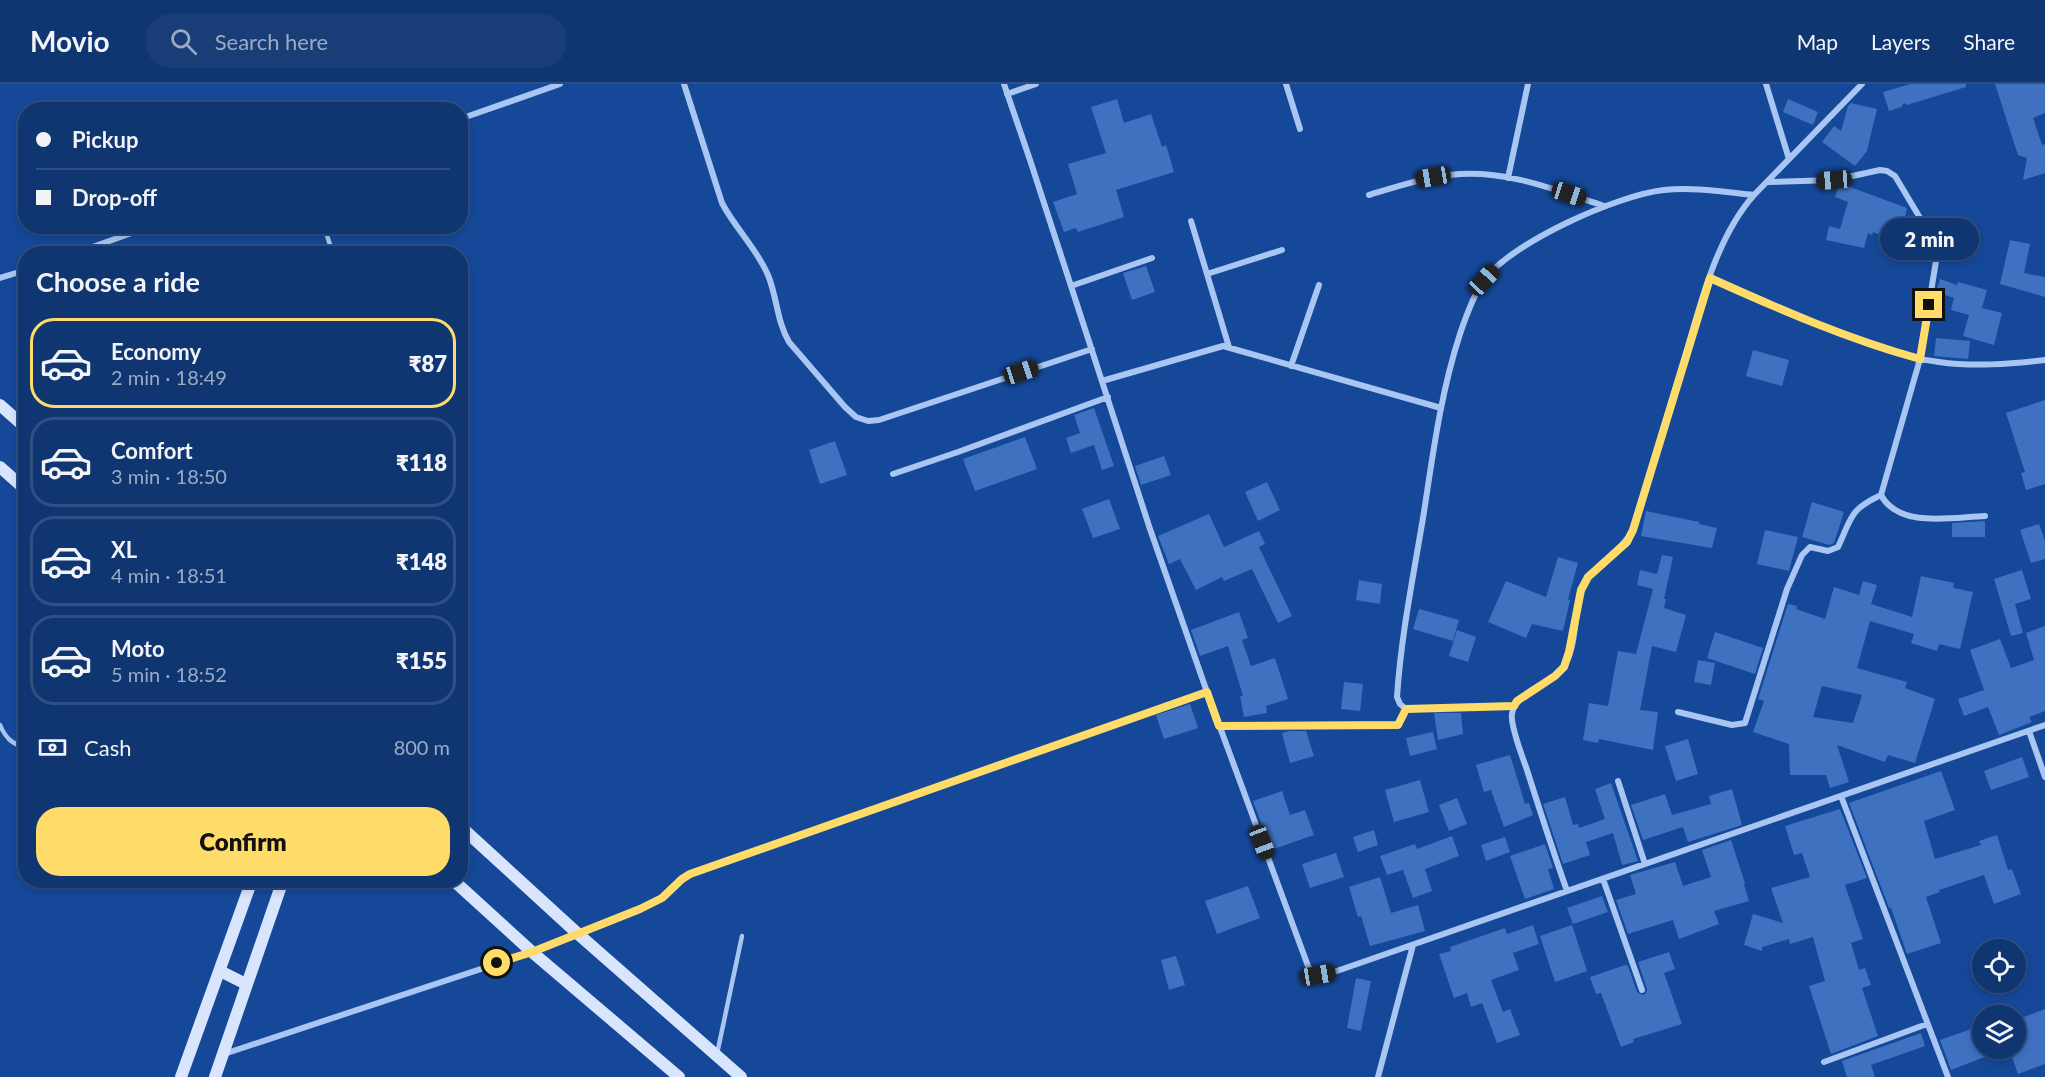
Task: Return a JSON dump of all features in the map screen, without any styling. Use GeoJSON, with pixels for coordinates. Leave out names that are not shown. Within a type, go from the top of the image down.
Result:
{"type":"FeatureCollection","features":[{"type":"Feature","properties":{"kind":"street"},"geometry":{"type":"LineString","coordinates":[[468,115],[560,84]]}},
{"type":"Feature","properties":{"kind":"street"},"geometry":{"type":"LineString","coordinates":[[684,84],[722,203],[767,274],[784,333],[789,342],[856,417],[868,421],[879,420],[1092,349]]}},
{"type":"Feature","properties":{"kind":"street"},"geometry":{"type":"LineString","coordinates":[[1004,84],[1150,529],[1219,726],[1310,971],[1318,975],[1334,972],[2045,725]]}},
{"type":"Feature","properties":{"kind":"street"},"geometry":{"type":"LineString","coordinates":[[1007,94],[1036,84]]}},
{"type":"Feature","properties":{"kind":"street"},"geometry":{"type":"LineString","coordinates":[[1286,84],[1300,129]]}},
{"type":"Feature","properties":{"kind":"street"},"geometry":{"type":"LineString","coordinates":[[1508,178],[1528,84]]}},
{"type":"Feature","properties":{"kind":"street"},"geometry":{"type":"LineString","coordinates":[[1766,84],[1789,159]]}},
{"type":"Feature","properties":{"kind":"street"},"geometry":{"type":"LineString","coordinates":[[1567,891],[1521,753],[1512,718],[1514,706],[1517,701],[1555,676],[1564,667],[1577,608],[1588,577],[1627,542],[1633,530],[1710,278],[1728,232],[1740,211],[1754,195],[1862,84]]}},
{"type":"Feature","properties":{"kind":"street"},"geometry":{"type":"LineString","coordinates":[[1769,182],[1834,180],[1880,170],[1895,176],[1935,243],[1937,255],[1920,359],[1881,495],[1887,505],[1900,514],[1915,518],[1985,516]]}},
{"type":"Feature","properties":{"kind":"street"},"geometry":{"type":"LineString","coordinates":[[1369,195],[1415,181],[1451,174],[1474,174],[1508,178],[1550,188],[1605,206]]}},
{"type":"Feature","properties":{"kind":"street"},"geometry":{"type":"LineString","coordinates":[[1514,706],[1406,709],[1400,704],[1398,687],[1409,603],[1441,408],[1454,354],[1467,315],[1484,280],[1514,251],[1605,206],[1632,196],[1683,188],[1754,195]]}},
{"type":"Feature","properties":{"kind":"street"},"geometry":{"type":"LineString","coordinates":[[1191,221],[1229,347]]}},
{"type":"Feature","properties":{"kind":"street"},"geometry":{"type":"LineString","coordinates":[[95,246],[129,234]]}},
{"type":"Feature","properties":{"kind":"street"},"geometry":{"type":"LineString","coordinates":[[1207,274],[1282,250]]}},
{"type":"Feature","properties":{"kind":"street"},"geometry":{"type":"LineString","coordinates":[[1071,286],[1152,258]]}},
{"type":"Feature","properties":{"kind":"street"},"geometry":{"type":"LineString","coordinates":[[0,278],[18,272]]}},
{"type":"Feature","properties":{"kind":"street"},"geometry":{"type":"LineString","coordinates":[[1710,278],[1796,316],[1878,347],[1920,359],[1941,363],[1979,365],[2045,360]]}},
{"type":"Feature","properties":{"kind":"street"},"geometry":{"type":"LineString","coordinates":[[1291,366],[1319,285]]}},
{"type":"Feature","properties":{"kind":"street"},"geometry":{"type":"LineString","coordinates":[[1102,381],[1223,346],[1441,408]]}},
{"type":"Feature","properties":{"kind":"street"},"geometry":{"type":"LineString","coordinates":[[893,474],[1108,397]]}},
{"type":"Feature","properties":{"kind":"street"},"geometry":{"type":"LineString","coordinates":[[0,405],[18,422]]}},
{"type":"Feature","properties":{"kind":"street"},"geometry":{"type":"LineString","coordinates":[[0,467],[18,483]]}},
{"type":"Feature","properties":{"kind":"street"},"geometry":{"type":"LineString","coordinates":[[1678,712],[1732,725],[1745,723],[1787,589],[1802,555],[1810,547],[1828,551],[1839,547],[1856,510],[1881,495]]}},
{"type":"Feature","properties":{"kind":"street"},"geometry":{"type":"LineString","coordinates":[[223,1054],[532,952],[640,909],[662,898],[690,874],[1207,692]]}},
{"type":"Feature","properties":{"kind":"street"},"geometry":{"type":"LineString","coordinates":[[1219,726],[1398,725],[1406,709]]}},
{"type":"Feature","properties":{"kind":"street"},"geometry":{"type":"LineString","coordinates":[[2029,731],[2045,777]]}},
{"type":"Feature","properties":{"kind":"street"},"geometry":{"type":"LineString","coordinates":[[1618,781],[1645,864]]}},
{"type":"Feature","properties":{"kind":"street"},"geometry":{"type":"LineString","coordinates":[[1841,796],[1948,1077]]}},
{"type":"Feature","properties":{"kind":"street"},"geometry":{"type":"LineString","coordinates":[[468,833],[741,1077]]}},
{"type":"Feature","properties":{"kind":"street"},"geometry":{"type":"LineString","coordinates":[[1603,879],[1642,990]]}},
{"type":"Feature","properties":{"kind":"street"},"geometry":{"type":"LineString","coordinates":[[181,1077],[249,888]]}},
{"type":"Feature","properties":{"kind":"street"},"geometry":{"type":"LineString","coordinates":[[215,1077],[280,888]]}},
{"type":"Feature","properties":{"kind":"street"},"geometry":{"type":"LineString","coordinates":[[462,888],[532,952],[680,1077]]}},
{"type":"Feature","properties":{"kind":"street"},"geometry":{"type":"LineString","coordinates":[[1378,1077],[1413,945]]}},
{"type":"Feature","properties":{"kind":"street"},"geometry":{"type":"LineString","coordinates":[[220,970],[246,984]]}},
{"type":"Feature","properties":{"kind":"street"},"geometry":{"type":"LineString","coordinates":[[1824,1062],[1927,1024]]}},
{"type":"Feature","properties":{"kind":"lane"},"geometry":{"type":"LineString","coordinates":[[0,725],[10,741],[18,744]]}},
{"type":"Feature","properties":{"kind":"lane"},"geometry":{"type":"LineString","coordinates":[[717,1055],[742,936]]}},
{"type":"Feature","properties":{"kind":"building"},"geometry":{"type":"Polygon","coordinates":[[[1910,84],[1966,84],[1966,87],[1907,105],[1904,103],[1901,107],[1889,111],[1883,92],[1910,84]]]}},
{"type":"Feature","properties":{"kind":"building"},"geometry":{"type":"Polygon","coordinates":[[[1995,84],[2045,84],[2045,113],[2033,118],[2042,145],[2045,144],[2045,173],[2023,180],[2027,158],[2018,155],[1995,84]]]}},
{"type":"Feature","properties":{"kind":"building"},"geometry":{"type":"Polygon","coordinates":[[[1117,99],[1124,123],[1151,114],[1162,147],[1166,145],[1174,172],[1116,190],[1124,217],[1078,232],[1076,228],[1064,232],[1053,202],[1077,194],[1068,164],[1106,153],[1091,107],[1117,99]]]}},
{"type":"Feature","properties":{"kind":"building"},"geometry":{"type":"Polygon","coordinates":[[[1788,99],[1818,112],[1813,125],[1783,112],[1788,99]]]}},
{"type":"Feature","properties":{"kind":"building"},"geometry":{"type":"Polygon","coordinates":[[[1851,103],[1877,109],[1867,151],[1855,166],[1822,142],[1834,126],[1841,131],[1848,106],[1851,103]]]}},
{"type":"Feature","properties":{"kind":"building"},"geometry":{"type":"Polygon","coordinates":[[[1839,184],[1907,208],[1901,237],[1890,235],[1889,238],[1873,232],[1872,235],[1868,233],[1864,248],[1826,240],[1829,226],[1840,229],[1848,202],[1835,197],[1839,184]]]}},
{"type":"Feature","properties":{"kind":"building"},"geometry":{"type":"Polygon","coordinates":[[[2010,240],[2030,244],[2024,273],[2045,277],[2045,297],[2000,284],[2010,240]]]}},
{"type":"Feature","properties":{"kind":"building"},"geometry":{"type":"Polygon","coordinates":[[[1146,266],[1155,292],[1132,300],[1123,273],[1146,266]]]}},
{"type":"Feature","properties":{"kind":"building"},"geometry":{"type":"Polygon","coordinates":[[[1940,279],[1957,285],[1958,282],[1987,290],[1982,308],[2002,313],[1994,345],[1963,336],[1969,315],[1951,310],[1954,298],[1936,292],[1940,279]]]}},
{"type":"Feature","properties":{"kind":"building"},"geometry":{"type":"Polygon","coordinates":[[[1936,338],[1970,341],[1968,359],[1934,356],[1936,338]]]}},
{"type":"Feature","properties":{"kind":"building"},"geometry":{"type":"Polygon","coordinates":[[[1753,350],[1789,360],[1782,386],[1746,376],[1753,350]]]}},
{"type":"Feature","properties":{"kind":"building"},"geometry":{"type":"Polygon","coordinates":[[[2045,400],[2045,484],[2026,490],[2021,473],[2025,472],[2006,413],[2045,400]]]}},
{"type":"Feature","properties":{"kind":"building"},"geometry":{"type":"Polygon","coordinates":[[[1094,408],[1114,466],[1102,470],[1094,445],[1071,453],[1066,438],[1080,433],[1074,415],[1094,408]]]}},
{"type":"Feature","properties":{"kind":"building"},"geometry":{"type":"Polygon","coordinates":[[[1025,437],[1037,469],[975,491],[963,459],[1025,437]]]}},
{"type":"Feature","properties":{"kind":"building"},"geometry":{"type":"Polygon","coordinates":[[[835,441],[847,475],[820,484],[809,450],[835,441]]]}},
{"type":"Feature","properties":{"kind":"building"},"geometry":{"type":"Polygon","coordinates":[[[1164,456],[1171,475],[1141,485],[1135,466],[1164,456]]]}},
{"type":"Feature","properties":{"kind":"building"},"geometry":{"type":"Polygon","coordinates":[[[1267,482],[1280,510],[1258,521],[1245,492],[1267,482]]]}},
{"type":"Feature","properties":{"kind":"building"},"geometry":{"type":"Polygon","coordinates":[[[1109,499],[1120,529],[1093,538],[1082,509],[1109,499]]]}},
{"type":"Feature","properties":{"kind":"building"},"geometry":{"type":"Polygon","coordinates":[[[1812,502],[1844,512],[1834,543],[1829,545],[1802,537],[1812,502]]]}},
{"type":"Feature","properties":{"kind":"building"},"geometry":{"type":"Polygon","coordinates":[[[1646,511],[1717,528],[1712,548],[1641,536],[1646,511]]]}},
{"type":"Feature","properties":{"kind":"building"},"geometry":{"type":"Polygon","coordinates":[[[1209,514],[1224,547],[1259,531],[1265,544],[1259,547],[1292,616],[1278,623],[1252,569],[1224,581],[1222,577],[1196,590],[1180,559],[1169,564],[1158,536],[1209,514]]]}},
{"type":"Feature","properties":{"kind":"building"},"geometry":{"type":"Polygon","coordinates":[[[1985,521],[1985,537],[1952,537],[1952,523],[1985,521]]]}},
{"type":"Feature","properties":{"kind":"building"},"geometry":{"type":"Polygon","coordinates":[[[2039,524],[2045,541],[2045,559],[2031,563],[2020,530],[2039,524]]]}},
{"type":"Feature","properties":{"kind":"building"},"geometry":{"type":"Polygon","coordinates":[[[1765,530],[1798,537],[1789,571],[1757,564],[1765,530]]]}},
{"type":"Feature","properties":{"kind":"building"},"geometry":{"type":"Polygon","coordinates":[[[1662,555],[1673,557],[1664,608],[1686,615],[1676,652],[1652,646],[1640,710],[1658,712],[1653,750],[1599,739],[1598,743],[1583,740],[1589,703],[1608,706],[1618,651],[1636,654],[1653,589],[1637,585],[1640,570],[1657,574],[1662,555]]]}},
{"type":"Feature","properties":{"kind":"building"},"geometry":{"type":"Polygon","coordinates":[[[1558,557],[1578,563],[1568,599],[1570,600],[1563,631],[1532,624],[1526,638],[1488,622],[1506,581],[1546,597],[1558,557]]]}},
{"type":"Feature","properties":{"kind":"building"},"geometry":{"type":"Polygon","coordinates":[[[2022,570],[2031,599],[2015,604],[2023,633],[2011,636],[1994,579],[2022,570]]]}},
{"type":"Feature","properties":{"kind":"building"},"geometry":{"type":"Polygon","coordinates":[[[1921,576],[1954,583],[1953,588],[1973,592],[1960,649],[1939,644],[1937,651],[1911,643],[1914,634],[1870,621],[1857,668],[1907,682],[1905,688],[1935,699],[1915,763],[1888,755],[1885,762],[1837,745],[1849,782],[1830,788],[1826,775],[1790,775],[1789,744],[1753,732],[1764,701],[1758,699],[1788,604],[1825,619],[1834,587],[1859,595],[1863,581],[1877,585],[1871,604],[1912,617],[1921,576]],[[1822,686],[1813,717],[1853,723],[1862,695],[1822,686]]]}},
{"type":"Feature","properties":{"kind":"building"},"geometry":{"type":"Polygon","coordinates":[[[1359,580],[1382,584],[1380,604],[1356,600],[1359,580]]]}},
{"type":"Feature","properties":{"kind":"building"},"geometry":{"type":"Polygon","coordinates":[[[1419,609],[1459,620],[1453,641],[1413,629],[1419,609]]]}},
{"type":"Feature","properties":{"kind":"building"},"geometry":{"type":"Polygon","coordinates":[[[1239,612],[1248,638],[1242,640],[1251,666],[1275,658],[1288,699],[1266,706],[1267,713],[1244,717],[1240,696],[1243,696],[1228,646],[1200,656],[1191,630],[1239,612]]]}},
{"type":"Feature","properties":{"kind":"building"},"geometry":{"type":"Polygon","coordinates":[[[2045,626],[2045,711],[2029,717],[2032,722],[1999,735],[1988,707],[1964,716],[1958,699],[1984,690],[1970,650],[2000,639],[2011,668],[2034,660],[2026,633],[2045,626]]]}},
{"type":"Feature","properties":{"kind":"building"},"geometry":{"type":"Polygon","coordinates":[[[1457,630],[1476,637],[1468,662],[1449,656],[1457,630]]]}},
{"type":"Feature","properties":{"kind":"building"},"geometry":{"type":"Polygon","coordinates":[[[1715,632],[1763,648],[1755,674],[1707,658],[1715,632]]]}},
{"type":"Feature","properties":{"kind":"building"},"geometry":{"type":"Polygon","coordinates":[[[1698,660],[1715,663],[1711,685],[1694,682],[1698,660]]]}},
{"type":"Feature","properties":{"kind":"building"},"geometry":{"type":"Polygon","coordinates":[[[1344,682],[1363,684],[1360,711],[1341,709],[1344,682]]]}},
{"type":"Feature","properties":{"kind":"building"},"geometry":{"type":"Polygon","coordinates":[[[1190,704],[1198,728],[1164,739],[1156,715],[1190,704]]]}},
{"type":"Feature","properties":{"kind":"building"},"geometry":{"type":"Polygon","coordinates":[[[1434,713],[1461,713],[1463,734],[1438,740],[1434,713]]]}},
{"type":"Feature","properties":{"kind":"building"},"geometry":{"type":"Polygon","coordinates":[[[1306,731],[1314,756],[1290,763],[1282,733],[1306,731]]]}},
{"type":"Feature","properties":{"kind":"building"},"geometry":{"type":"Polygon","coordinates":[[[1433,732],[1437,749],[1410,756],[1406,738],[1433,732]]]}},
{"type":"Feature","properties":{"kind":"building"},"geometry":{"type":"Polygon","coordinates":[[[1688,739],[1698,774],[1676,781],[1665,746],[1688,739]]]}},
{"type":"Feature","properties":{"kind":"building"},"geometry":{"type":"Polygon","coordinates":[[[1510,755],[1525,804],[1529,803],[1533,815],[1504,827],[1491,790],[1484,792],[1476,765],[1510,755]]]}},
{"type":"Feature","properties":{"kind":"building"},"geometry":{"type":"Polygon","coordinates":[[[2022,757],[2029,777],[1991,790],[1984,771],[2022,757]]]}},
{"type":"Feature","properties":{"kind":"building"},"geometry":{"type":"Polygon","coordinates":[[[1941,771],[1955,810],[1924,821],[1935,859],[1981,845],[1979,841],[1997,835],[2008,870],[2012,869],[2021,894],[1994,904],[1984,875],[1939,890],[1940,892],[1926,897],[1941,943],[1907,954],[1849,803],[1941,771]]]}},
{"type":"Feature","properties":{"kind":"building"},"geometry":{"type":"Polygon","coordinates":[[[1420,780],[1429,812],[1394,822],[1385,790],[1420,780]]]}},
{"type":"Feature","properties":{"kind":"building"},"geometry":{"type":"Polygon","coordinates":[[[1611,783],[1638,861],[1622,865],[1613,833],[1586,842],[1590,855],[1563,864],[1543,804],[1565,797],[1573,825],[1578,824],[1579,828],[1605,819],[1595,789],[1611,783]]]}},
{"type":"Feature","properties":{"kind":"building"},"geometry":{"type":"Polygon","coordinates":[[[1732,789],[1742,825],[1688,842],[1683,827],[1643,840],[1631,805],[1665,794],[1672,815],[1711,804],[1709,796],[1732,789]]]}},
{"type":"Feature","properties":{"kind":"building"},"geometry":{"type":"Polygon","coordinates":[[[1282,791],[1290,815],[1305,810],[1314,835],[1271,850],[1253,801],[1282,791]]]}},
{"type":"Feature","properties":{"kind":"building"},"geometry":{"type":"Polygon","coordinates":[[[1457,798],[1467,824],[1449,831],[1439,805],[1457,798]]]}},
{"type":"Feature","properties":{"kind":"building"},"geometry":{"type":"Polygon","coordinates":[[[1840,809],[1867,878],[1845,885],[1863,939],[1851,943],[1859,970],[1865,968],[1871,985],[1862,988],[1878,1036],[1831,1054],[1809,986],[1825,981],[1813,937],[1790,944],[1789,939],[1762,947],[1762,951],[1744,945],[1753,914],[1783,923],[1771,888],[1810,877],[1802,853],[1794,855],[1785,826],[1840,809]]]}},
{"type":"Feature","properties":{"kind":"building"},"geometry":{"type":"Polygon","coordinates":[[[1374,830],[1378,845],[1358,852],[1353,837],[1374,830]]]}},
{"type":"Feature","properties":{"kind":"building"},"geometry":{"type":"Polygon","coordinates":[[[1452,836],[1459,856],[1425,869],[1432,891],[1413,898],[1403,870],[1387,875],[1380,856],[1415,844],[1417,849],[1452,836]]]}},
{"type":"Feature","properties":{"kind":"building"},"geometry":{"type":"Polygon","coordinates":[[[1505,837],[1510,852],[1486,861],[1481,845],[1505,837]]]}},
{"type":"Feature","properties":{"kind":"building"},"geometry":{"type":"Polygon","coordinates":[[[1731,840],[1749,901],[1714,911],[1719,924],[1679,939],[1673,920],[1628,934],[1616,900],[1636,894],[1630,875],[1675,862],[1683,886],[1711,877],[1702,850],[1731,840]]]}},
{"type":"Feature","properties":{"kind":"building"},"geometry":{"type":"Polygon","coordinates":[[[1545,844],[1553,868],[1548,869],[1554,889],[1525,899],[1510,856],[1545,844]]]}},
{"type":"Feature","properties":{"kind":"building"},"geometry":{"type":"Polygon","coordinates":[[[1336,853],[1344,877],[1310,888],[1302,864],[1336,853]]]}},
{"type":"Feature","properties":{"kind":"building"},"geometry":{"type":"Polygon","coordinates":[[[1380,877],[1391,913],[1418,905],[1425,931],[1370,946],[1349,887],[1380,877]]]}},
{"type":"Feature","properties":{"kind":"building"},"geometry":{"type":"Polygon","coordinates":[[[1248,886],[1260,918],[1217,934],[1205,901],[1248,886]]]}},
{"type":"Feature","properties":{"kind":"building"},"geometry":{"type":"Polygon","coordinates":[[[1602,896],[1608,912],[1573,924],[1567,908],[1602,896]]]}},
{"type":"Feature","properties":{"kind":"building"},"geometry":{"type":"Polygon","coordinates":[[[1533,925],[1539,944],[1513,953],[1519,970],[1491,980],[1503,1012],[1510,1009],[1520,1035],[1497,1043],[1482,1003],[1471,1007],[1467,993],[1454,998],[1439,954],[1451,951],[1450,947],[1505,928],[1507,934],[1533,925]]]}},
{"type":"Feature","properties":{"kind":"building"},"geometry":{"type":"Polygon","coordinates":[[[1572,925],[1587,971],[1555,982],[1540,936],[1572,925]]]}},
{"type":"Feature","properties":{"kind":"building"},"geometry":{"type":"Polygon","coordinates":[[[1669,952],[1675,969],[1664,973],[1682,1024],[1633,1039],[1634,1042],[1621,1047],[1601,993],[1596,994],[1590,977],[1628,966],[1637,992],[1643,995],[1647,989],[1638,962],[1669,952]]]}},
{"type":"Feature","properties":{"kind":"building"},"geometry":{"type":"Polygon","coordinates":[[[1176,956],[1185,985],[1169,990],[1161,960],[1176,956]]]}},
{"type":"Feature","properties":{"kind":"building"},"geometry":{"type":"Polygon","coordinates":[[[1356,978],[1371,981],[1361,1031],[1347,1028],[1356,978]]]}},
{"type":"Feature","properties":{"kind":"building"},"geometry":{"type":"Polygon","coordinates":[[[2045,1009],[2045,1064],[2018,1074],[2013,1059],[2026,1059],[2026,1016],[2045,1009]]]}},
{"type":"Feature","properties":{"kind":"building"},"geometry":{"type":"Polygon","coordinates":[[[1972,1029],[1972,1059],[1979,1059],[1951,1070],[1940,1040],[1972,1029]]]}},
{"type":"Feature","properties":{"kind":"building"},"geometry":{"type":"Polygon","coordinates":[[[1921,1033],[1925,1046],[1871,1065],[1875,1077],[1847,1077],[1842,1061],[1921,1033]]]}},
{"type":"Feature","properties":{"kind":"route"},"geometry":{"type":"LineString","coordinates":[[497,963],[532,952],[640,909],[662,898],[690,874],[1207,692],[1219,726],[1398,725],[1406,709],[1514,706],[1517,701],[1555,676],[1564,667],[1574,632],[1581,590],[1588,577],[1627,542],[1633,530],[1710,278],[1796,316],[1878,347],[1920,359],[1929,305]]}}]}
